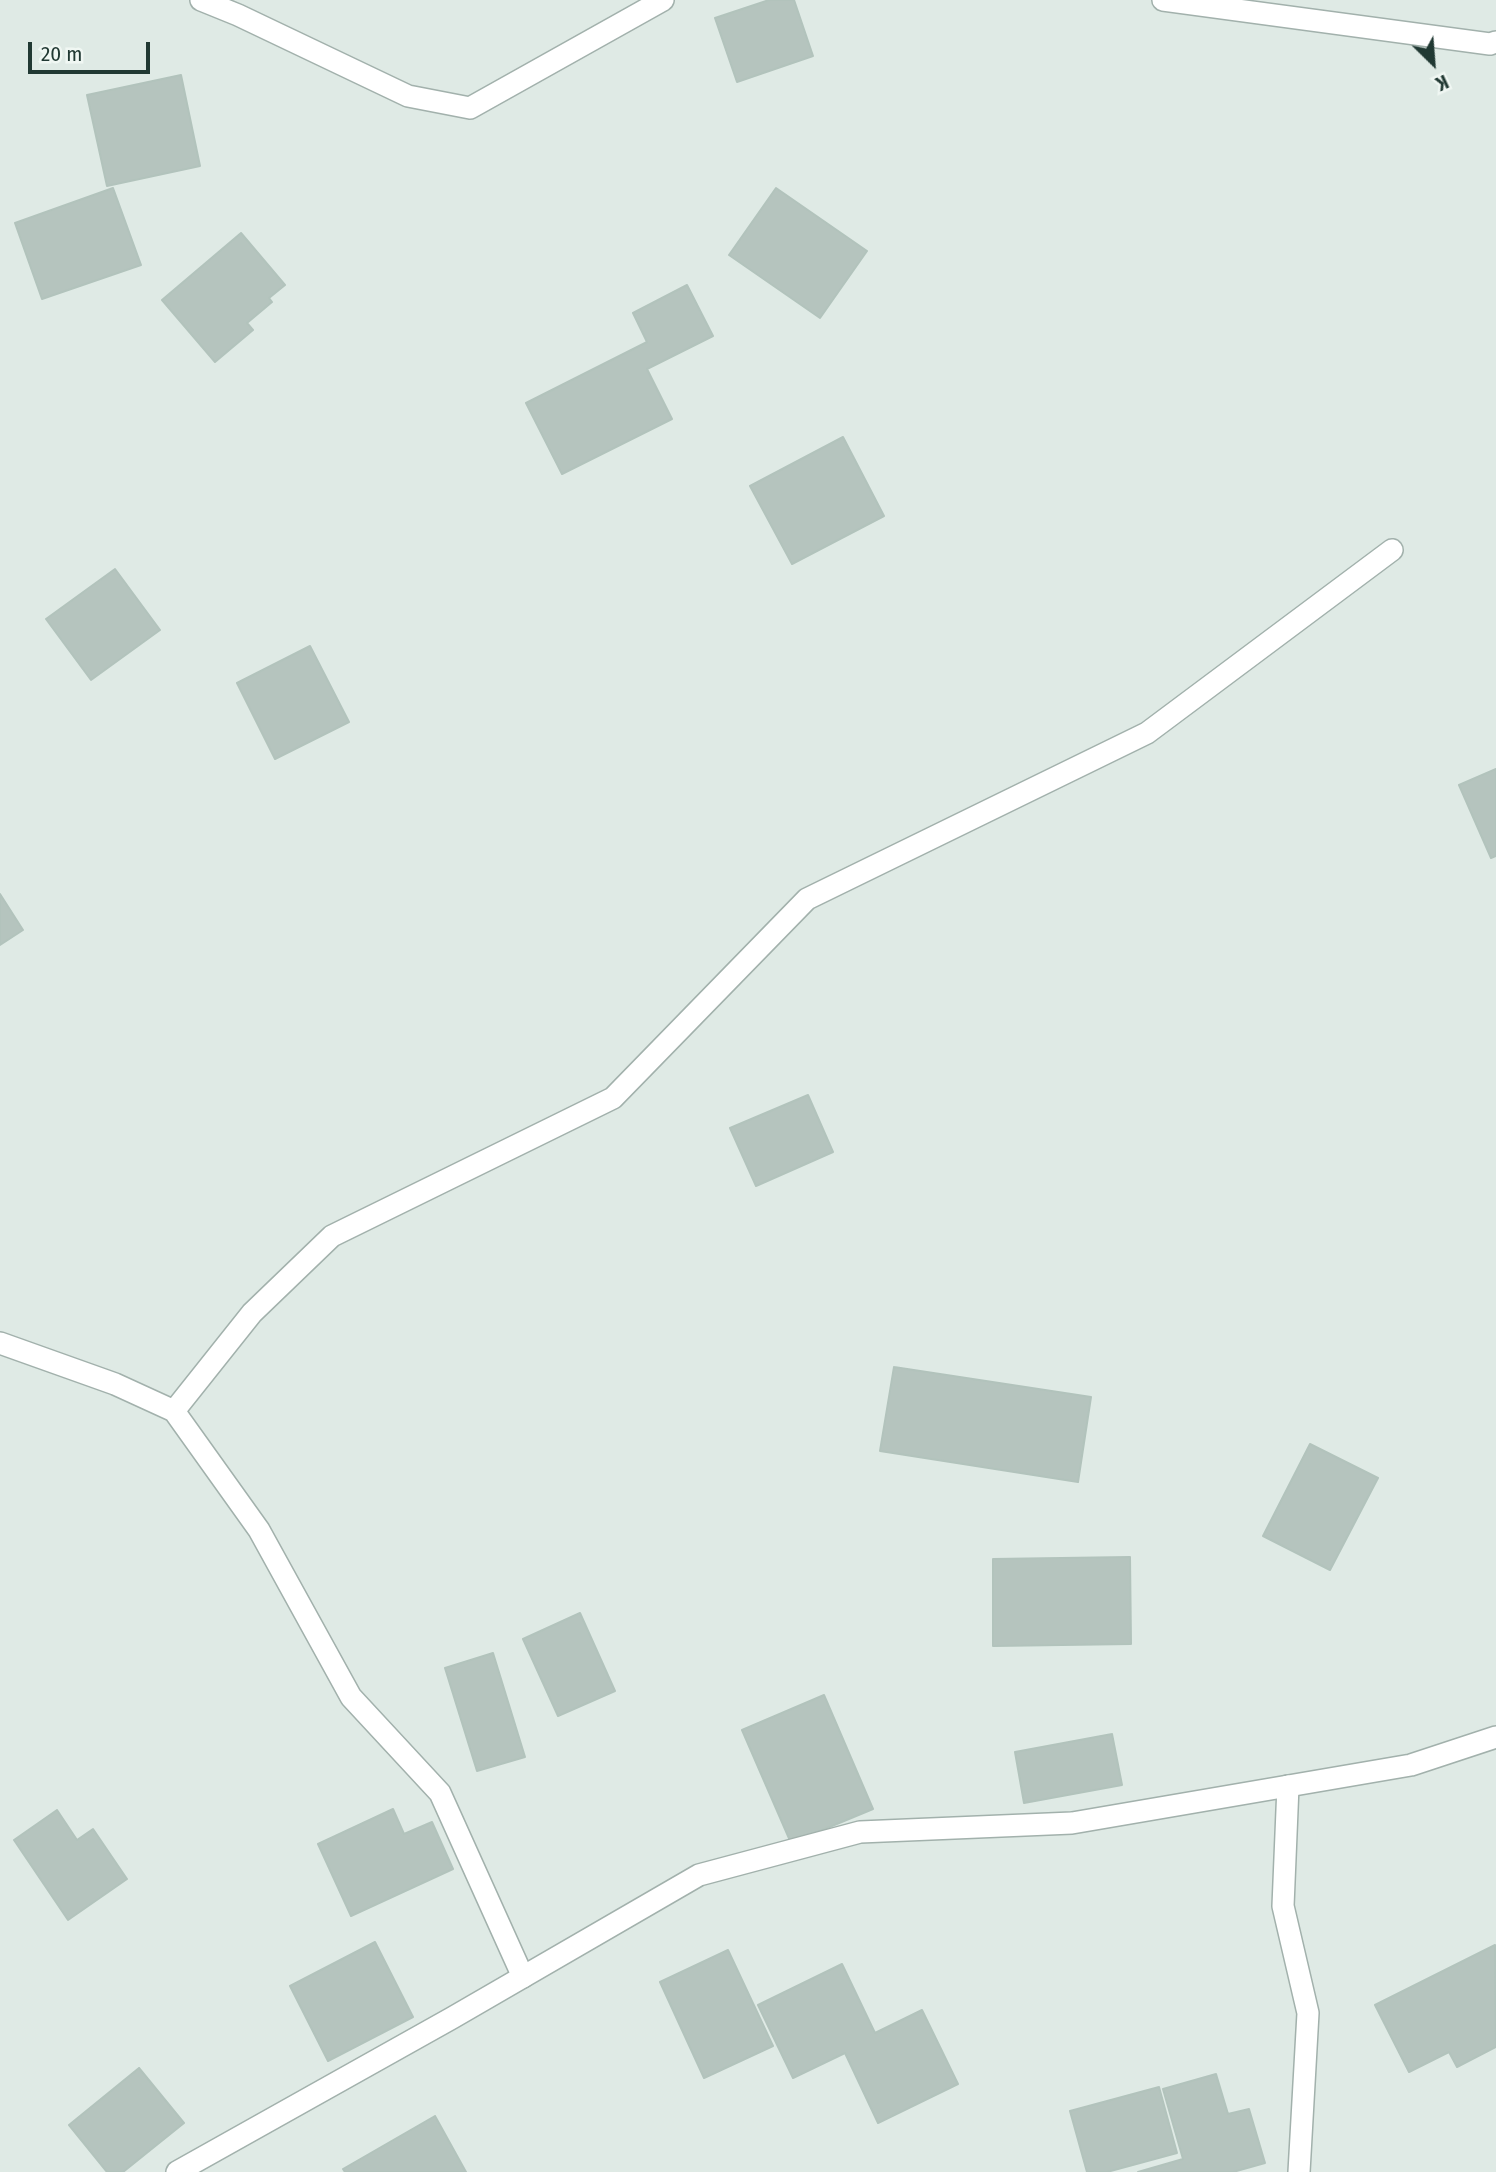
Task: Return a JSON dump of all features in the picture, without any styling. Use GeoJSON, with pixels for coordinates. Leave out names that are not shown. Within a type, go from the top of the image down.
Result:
{"type":"FeatureCollection","features":[{"type":"Feature","properties":{"kind":"street"},"geometry":{"type":"LineString","coordinates":[[201,0],[408,96],[470,108],[663,0]]}},
{"type":"Feature","properties":{"kind":"street"},"geometry":{"type":"LineString","coordinates":[[1163,0],[1490,44],[1496,42]]}},
{"type":"Feature","properties":{"kind":"street"},"geometry":{"type":"LineString","coordinates":[[174,1411],[252,1313],[332,1236],[613,1098],[807,899],[1147,733],[1392,550]]}},
{"type":"Feature","properties":{"kind":"street"},"geometry":{"type":"LineString","coordinates":[[0,1343],[114,1384],[174,1411],[259,1530],[352,1697],[440,1793],[523,1977]]}},
{"type":"Feature","properties":{"kind":"street"},"geometry":{"type":"LineString","coordinates":[[177,2172],[699,1875],[860,1832],[1072,1823],[1411,1766],[1496,1737]]}},
{"type":"Feature","properties":{"kind":"street"},"geometry":{"type":"LineString","coordinates":[[1288,1786],[1283,1906],[1308,2013],[1299,2172]]}},
{"type":"Feature","properties":{"kind":"building"},"geometry":{"type":"Polygon","coordinates":[[[769,0],[794,0],[813,56],[737,82],[715,18],[769,0]]]}},
{"type":"Feature","properties":{"kind":"building"},"geometry":{"type":"Polygon","coordinates":[[[181,75],[200,166],[107,186],[87,95],[181,75]]]}},
{"type":"Feature","properties":{"kind":"building"},"geometry":{"type":"Polygon","coordinates":[[[113,188],[141,265],[42,299],[15,223],[113,188]]]}},
{"type":"Feature","properties":{"kind":"building"},"geometry":{"type":"Polygon","coordinates":[[[776,188],[867,251],[820,318],[729,255],[776,188]]]}},
{"type":"Feature","properties":{"kind":"building"},"geometry":{"type":"Polygon","coordinates":[[[241,233],[285,285],[269,298],[272,302],[247,323],[253,330],[215,362],[162,300],[241,233]]]}},
{"type":"Feature","properties":{"kind":"building"},"geometry":{"type":"Polygon","coordinates":[[[687,285],[713,336],[647,369],[672,419],[562,474],[526,403],[647,342],[633,313],[687,285]]]}},
{"type":"Feature","properties":{"kind":"building"},"geometry":{"type":"Polygon","coordinates":[[[843,437],[884,516],[792,564],[750,486],[843,437]]]}},
{"type":"Feature","properties":{"kind":"building"},"geometry":{"type":"Polygon","coordinates":[[[115,569],[160,630],[91,680],[46,619],[115,569]]]}},
{"type":"Feature","properties":{"kind":"building"},"geometry":{"type":"Polygon","coordinates":[[[310,646],[349,722],[275,759],[237,683],[310,646]]]}},
{"type":"Feature","properties":{"kind":"building"},"geometry":{"type":"Polygon","coordinates":[[[1496,769],[1496,856],[1491,858],[1459,785],[1496,769]]]}},
{"type":"Feature","properties":{"kind":"building"},"geometry":{"type":"Polygon","coordinates":[[[0,894],[23,930],[0,945],[0,894]]]}},
{"type":"Feature","properties":{"kind":"building"},"geometry":{"type":"Polygon","coordinates":[[[808,1095],[833,1152],[756,1186],[730,1128],[808,1095]]]}},
{"type":"Feature","properties":{"kind":"building"},"geometry":{"type":"Polygon","coordinates":[[[894,1367],[1091,1397],[1078,1482],[880,1451],[894,1367]]]}},
{"type":"Feature","properties":{"kind":"building"},"geometry":{"type":"Polygon","coordinates":[[[1310,1444],[1378,1478],[1330,1570],[1263,1536],[1310,1444]]]}},
{"type":"Feature","properties":{"kind":"building"},"geometry":{"type":"Polygon","coordinates":[[[1130,1557],[1131,1644],[993,1646],[993,1559],[1130,1557]]]}},
{"type":"Feature","properties":{"kind":"building"},"geometry":{"type":"Polygon","coordinates":[[[580,1613],[615,1691],[558,1716],[523,1639],[580,1613]]]}},
{"type":"Feature","properties":{"kind":"building"},"geometry":{"type":"Polygon","coordinates":[[[493,1653],[525,1757],[477,1771],[445,1668],[493,1653]]]}},
{"type":"Feature","properties":{"kind":"building"},"geometry":{"type":"Polygon","coordinates":[[[824,1695],[873,1809],[791,1843],[742,1730],[824,1695]]]}},
{"type":"Feature","properties":{"kind":"building"},"geometry":{"type":"Polygon","coordinates":[[[1112,1734],[1122,1785],[1024,1803],[1015,1752],[1112,1734]]]}},
{"type":"Feature","properties":{"kind":"building"},"geometry":{"type":"Polygon","coordinates":[[[393,1809],[404,1834],[432,1822],[453,1869],[351,1916],[318,1844],[393,1809]]]}},
{"type":"Feature","properties":{"kind":"building"},"geometry":{"type":"Polygon","coordinates":[[[57,1810],[77,1840],[93,1829],[127,1879],[68,1920],[14,1840],[57,1810]]]}},
{"type":"Feature","properties":{"kind":"building"},"geometry":{"type":"Polygon","coordinates":[[[375,1942],[413,2017],[328,2061],[290,1986],[375,1942]]]}},
{"type":"Feature","properties":{"kind":"building"},"geometry":{"type":"Polygon","coordinates":[[[1495,1945],[1496,2047],[1457,2067],[1449,2052],[1409,2072],[1375,2005],[1495,1945]]]}},
{"type":"Feature","properties":{"kind":"building"},"geometry":{"type":"Polygon","coordinates":[[[728,1950],[773,2046],[704,2078],[660,1982],[728,1950]]]}},
{"type":"Feature","properties":{"kind":"building"},"geometry":{"type":"Polygon","coordinates":[[[842,1964],[875,2033],[922,2010],[958,2084],[878,2123],[845,2053],[793,2078],[758,2005],[842,1964]]]}},
{"type":"Feature","properties":{"kind":"building"},"geometry":{"type":"Polygon","coordinates":[[[139,2068],[184,2123],[123,2172],[107,2172],[69,2125],[139,2068]]]}},
{"type":"Feature","properties":{"kind":"building"},"geometry":{"type":"Polygon","coordinates":[[[1216,2074],[1228,2114],[1249,2109],[1265,2163],[1233,2172],[1138,2172],[1183,2159],[1163,2089],[1216,2074]]]}},
{"type":"Feature","properties":{"kind":"building"},"geometry":{"type":"Polygon","coordinates":[[[1159,2087],[1177,2153],[1107,2172],[1087,2172],[1070,2111],[1159,2087]]]}},
{"type":"Feature","properties":{"kind":"building"},"geometry":{"type":"Polygon","coordinates":[[[435,2116],[466,2172],[345,2172],[343,2169],[435,2116]]]}}]}
